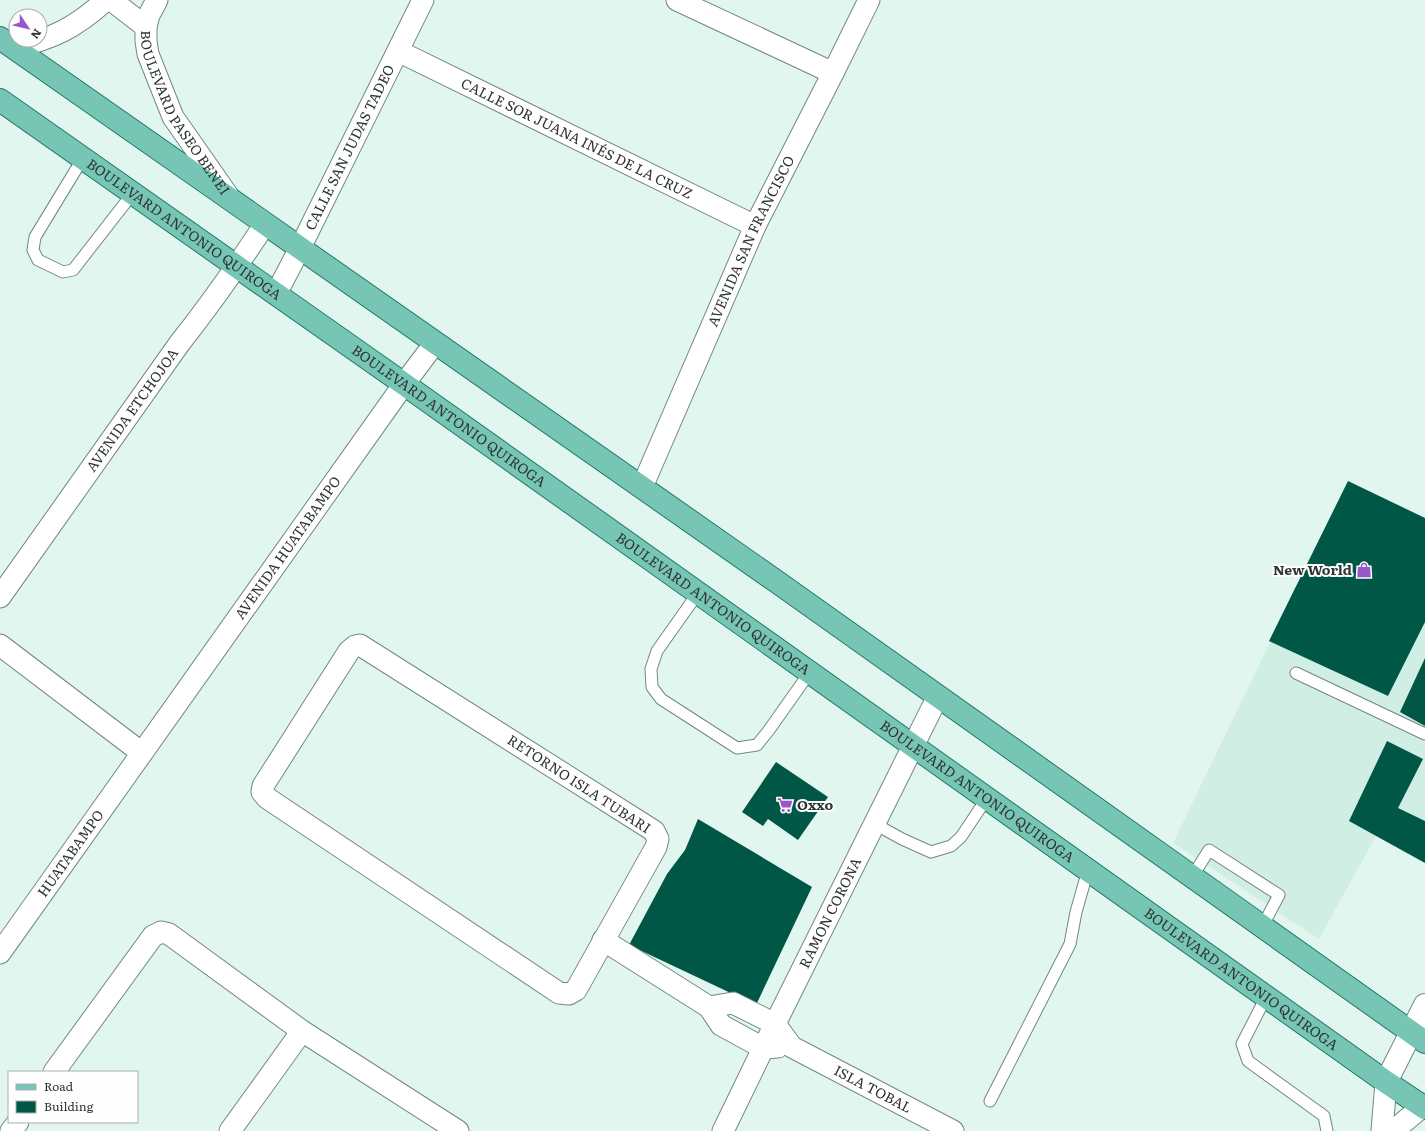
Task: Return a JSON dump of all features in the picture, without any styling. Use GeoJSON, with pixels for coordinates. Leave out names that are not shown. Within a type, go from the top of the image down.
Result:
{"type":"FeatureCollection","features":[{"type":"Feature","properties":{"kind":"main road"},"geometry":{"type":"LineString","coordinates":[[7,43],[642,487],[1418,1037]]}},
{"type":"Feature","properties":{"kind":"main road","name":"BOULEVARD ANTONIO QUIROGA"},"geometry":{"type":"LineString","coordinates":[[0,100],[404,384],[1386,1082],[1424,1105]]}},
{"type":"Feature","properties":{"kind":"street"},"geometry":{"type":"LineString","coordinates":[[7,43],[40,41],[65,30],[88,16],[106,0]]}},
{"type":"Feature","properties":{"kind":"street"},"geometry":{"type":"LineString","coordinates":[[111,0],[146,27]]}},
{"type":"Feature","properties":{"kind":"street","name":"BOULEVARD PASEO BENEI"},"geometry":{"type":"LineString","coordinates":[[157,0],[149,15],[146,27],[148,54],[173,117],[231,200]]}},
{"type":"Feature","properties":{"kind":"street","name":"CALLE SAN JUDAS TADEO"},"geometry":{"type":"LineString","coordinates":[[276,294],[423,0]]}},
{"type":"Feature","properties":{"kind":"street"},"geometry":{"type":"LineString","coordinates":[[677,0],[833,73]]}},
{"type":"Feature","properties":{"kind":"street","name":"AVENIDA SAN FRANCISCO"},"geometry":{"type":"LineString","coordinates":[[642,487],[755,226],[869,0]]}},
{"type":"Feature","properties":{"kind":"street","name":"CALLE SOR JUANA INÉS DE LA CRUZ"},"geometry":{"type":"LineString","coordinates":[[398,51],[755,226]]}},
{"type":"Feature","properties":{"kind":"street","name":"AVENIDA ETCHOJOA"},"geometry":{"type":"LineString","coordinates":[[0,597],[179,344],[237,267],[265,224]]}},
{"type":"Feature","properties":{"kind":"street","name":"AVENIDA HUATABAMPO"},"geometry":{"type":"LineString","coordinates":[[142,753],[404,384],[435,343]]}},
{"type":"Feature","properties":{"kind":"street"},"geometry":{"type":"LineString","coordinates":[[0,645],[142,753]]}},
{"type":"Feature","properties":{"kind":"street","name":"RETORNO ISLA TUBARI"},"geometry":{"type":"LineString","coordinates":[[360,645],[654,831],[658,839],[656,847],[603,940],[576,990],[569,994],[559,993],[267,798],[262,792],[263,786],[349,651],[355,646],[360,645]]}},
{"type":"Feature","properties":{"kind":"street","name":"RAMON CORONA"},"geometry":{"type":"LineString","coordinates":[[723,1131],[774,1024],[938,696]]}},
{"type":"Feature","properties":{"kind":"street","name":"HUATABAMPO"},"geometry":{"type":"LineString","coordinates":[[0,953],[142,753]]}},
{"type":"Feature","properties":{"kind":"street"},"geometry":{"type":"LineString","coordinates":[[55,1071],[153,936],[161,932],[169,934],[302,1031],[458,1131]]}},
{"type":"Feature","properties":{"kind":"street"},"geometry":{"type":"LineString","coordinates":[[603,940],[709,1007],[720,1025],[763,1048]]}},
{"type":"Feature","properties":{"kind":"street","name":"ISLA TOBAL"},"geometry":{"type":"LineString","coordinates":[[709,1007],[733,1003],[774,1024],[792,1047],[953,1131]]}},
{"type":"Feature","properties":{"kind":"street"},"geometry":{"type":"LineString","coordinates":[[1382,1131],[1386,1082],[1418,1037],[1425,1005]]}},
{"type":"Feature","properties":{"kind":"street"},"geometry":{"type":"LineString","coordinates":[[230,1131],[302,1031]]}},
{"type":"Feature","properties":{"kind":"street","name":"ISLA TOBAL"},"geometry":{"type":"LineString","coordinates":[[763,1048],[792,1047]]}},
{"type":"Feature","properties":{"kind":"street"},"geometry":{"type":"LineString","coordinates":[[1392,1131],[1424,1105]]}},
{"type":"Feature","properties":{"kind":"lane"},"geometry":{"type":"LineString","coordinates":[[83,158],[36,237],[33,250],[38,260],[63,272],[73,270],[133,194]]}},
{"type":"Feature","properties":{"kind":"lane"},"geometry":{"type":"LineString","coordinates":[[698,593],[658,651],[652,669],[652,687],[661,699],[737,748],[757,745],[810,672]]}},
{"type":"Feature","properties":{"kind":"lane"},"geometry":{"type":"LineString","coordinates":[[1296,673],[1425,734]]}},
{"type":"Feature","properties":{"kind":"lane"},"geometry":{"type":"LineString","coordinates":[[875,824],[902,840],[931,852],[951,846],[961,837],[987,798]]}},
{"type":"Feature","properties":{"kind":"lane"},"geometry":{"type":"LineString","coordinates":[[1192,877],[1209,850],[1279,895],[1262,927]]}},
{"type":"Feature","properties":{"kind":"lane"},"geometry":{"type":"LineString","coordinates":[[990,1100],[1070,944],[1076,912],[1088,870]]}},
{"type":"Feature","properties":{"kind":"lane"},"geometry":{"type":"LineString","coordinates":[[1266,997],[1242,1044],[1248,1062],[1324,1116],[1327,1131]]}},
{"type":"Feature","properties":{"kind":"shaded area"},"geometry":{"type":"Polygon","coordinates":[[[1348,481],[1425,518],[1425,863],[1376,836],[1319,939],[1173,843],[1348,481]]]}},
{"type":"Feature","properties":{"kind":"building","name":"New World"},"geometry":{"type":"Polygon","coordinates":[[[1348,481],[1425,518],[1425,622],[1388,696],[1269,641],[1348,481]]]}},
{"type":"Feature","properties":{"kind":"building"},"geometry":{"type":"Polygon","coordinates":[[[1425,658],[1425,726],[1400,712],[1425,658]]]}},
{"type":"Feature","properties":{"kind":"building"},"geometry":{"type":"Polygon","coordinates":[[[1387,741],[1423,759],[1398,808],[1425,821],[1425,863],[1349,821],[1387,741]]]}},
{"type":"Feature","properties":{"kind":"building","name":"Oxxo"},"geometry":{"type":"Polygon","coordinates":[[[776,762],[828,797],[798,840],[768,819],[763,826],[742,812],[776,762]]]}},
{"type":"Feature","properties":{"kind":"building"},"geometry":{"type":"Polygon","coordinates":[[[698,819],[812,887],[756,1005],[629,945],[667,874],[685,850],[698,819]]]}},
{"type":"Feature","properties":{"kind":"place","name":"New World"},"geometry":{"type":"Point","coordinates":[1364,570]}},
{"type":"Feature","properties":{"kind":"place","name":"Oxxo"},"geometry":{"type":"Point","coordinates":[785,805]}}]}
